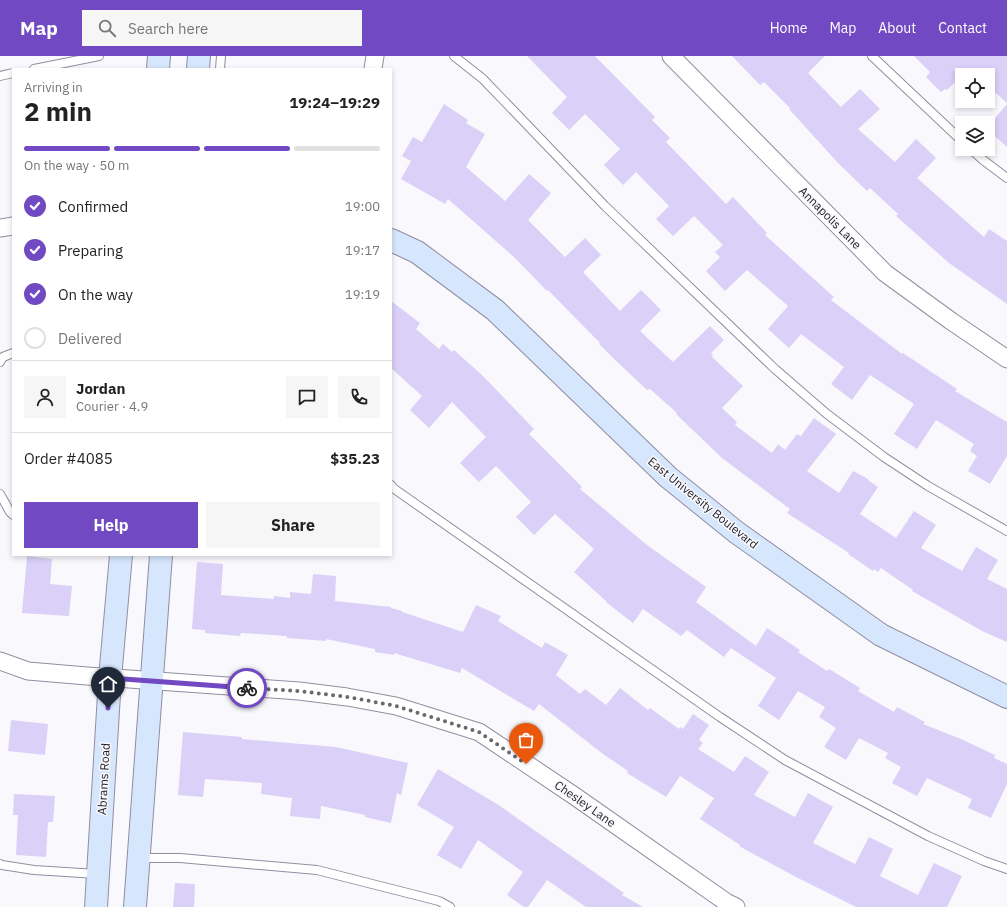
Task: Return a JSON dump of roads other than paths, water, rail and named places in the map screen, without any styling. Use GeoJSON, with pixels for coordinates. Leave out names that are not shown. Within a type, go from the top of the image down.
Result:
{"type":"FeatureCollection","features":[{"type":"Feature","properties":{"kind":"street"},"geometry":{"type":"LineString","coordinates":[[158,68],[159,56]]}},
{"type":"Feature","properties":{"kind":"street"},"geometry":{"type":"LineString","coordinates":[[198,68],[199,56]]}},
{"type":"Feature","properties":{"kind":"street"},"geometry":{"type":"LineString","coordinates":[[373,68],[375,56]]}},
{"type":"Feature","properties":{"kind":"street","name":"Annapolis Lane"},"geometry":{"type":"LineString","coordinates":[[671,56],[885,273],[951,321],[1007,358]]}},
{"type":"Feature","properties":{"kind":"street"},"geometry":{"type":"LineString","coordinates":[[0,228],[12,226]]}},
{"type":"Feature","properties":{"kind":"street","name":"East University Boulevard"},"geometry":{"type":"LineString","coordinates":[[392,240],[417,252],[495,310],[668,477],[736,532],[881,635],[1007,697]]}},
{"type":"Feature","properties":{"kind":"street","name":"Abrams Road"},"geometry":{"type":"LineString","coordinates":[[96,907],[110,678],[121,556]]}},
{"type":"Feature","properties":{"kind":"street"},"geometry":{"type":"LineString","coordinates":[[135,907],[162,556]]}},
{"type":"Feature","properties":{"kind":"street","name":"Chesley Lane"},"geometry":{"type":"LineString","coordinates":[[0,661],[28,671],[299,691],[348,697],[396,706],[479,732],[573,795],[726,902],[736,907]]}},
{"type":"Feature","properties":{"kind":"lane"},"geometry":{"type":"LineString","coordinates":[[39,68],[100,56]]}},
{"type":"Feature","properties":{"kind":"lane"},"geometry":{"type":"LineString","coordinates":[[220,68],[221,56]]}},
{"type":"Feature","properties":{"kind":"lane"},"geometry":{"type":"LineString","coordinates":[[454,56],[483,79],[606,206],[775,369],[821,409],[884,457],[928,486],[1007,531]]}},
{"type":"Feature","properties":{"kind":"lane"},"geometry":{"type":"LineString","coordinates":[[872,56],[955,134]]}},
{"type":"Feature","properties":{"kind":"lane"},"geometry":{"type":"LineString","coordinates":[[0,76],[12,73]]}},
{"type":"Feature","properties":{"kind":"lane"},"geometry":{"type":"LineString","coordinates":[[979,156],[1007,178]]}},
{"type":"Feature","properties":{"kind":"lane"},"geometry":{"type":"LineString","coordinates":[[0,362],[3,357],[12,353]]}},
{"type":"Feature","properties":{"kind":"lane"},"geometry":{"type":"LineString","coordinates":[[392,488],[720,717],[785,760],[928,836],[984,861],[1007,869]]}},
{"type":"Feature","properties":{"kind":"lane"},"geometry":{"type":"LineString","coordinates":[[0,494],[12,514]]}},
{"type":"Feature","properties":{"kind":"lane"},"geometry":{"type":"LineString","coordinates":[[139,858],[180,858],[317,870],[439,901],[450,907]]}},
{"type":"Feature","properties":{"kind":"lane"},"geometry":{"type":"LineString","coordinates":[[0,864],[34,870],[98,874]]}}]}
